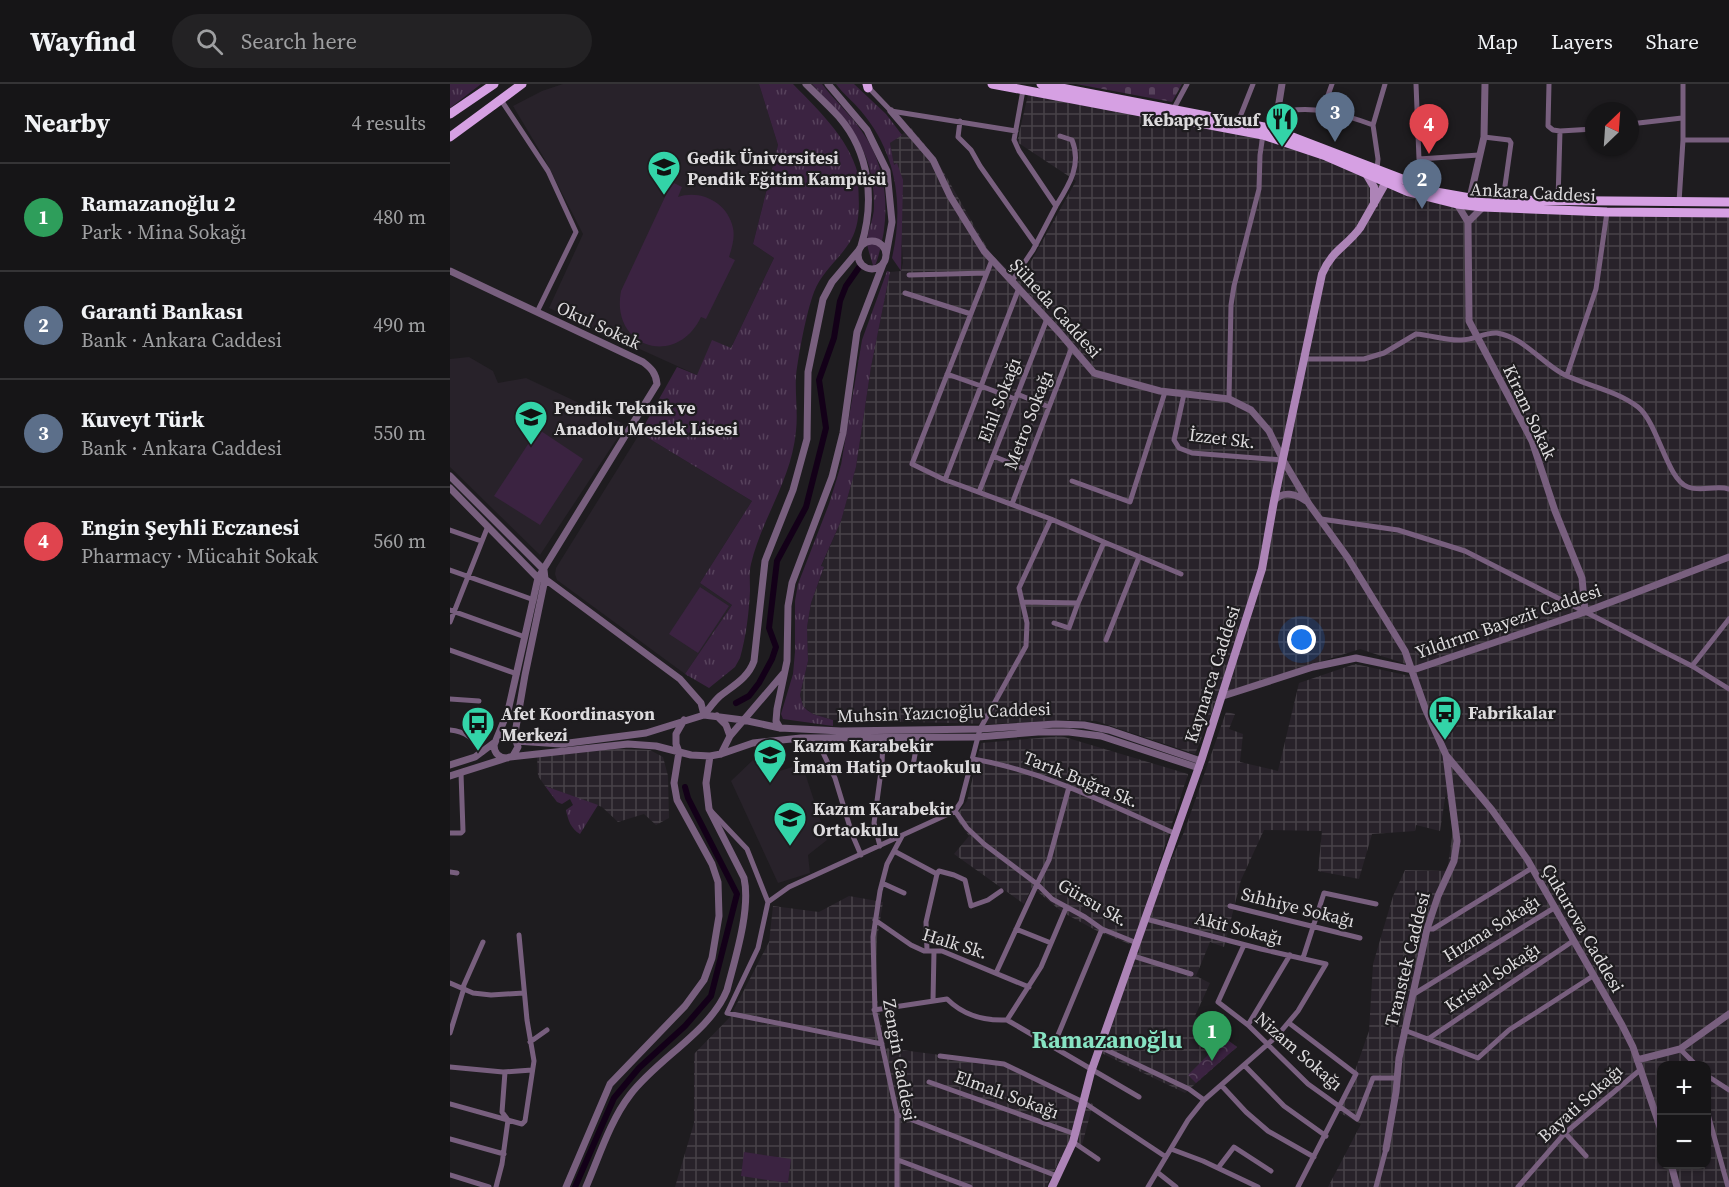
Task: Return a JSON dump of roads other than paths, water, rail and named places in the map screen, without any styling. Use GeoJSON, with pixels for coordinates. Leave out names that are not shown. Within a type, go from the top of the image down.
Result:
{"type":"FeatureCollection","features":[{"type":"Feature","properties":{"kind":"main road"},"geometry":{"type":"LineString","coordinates":[[450,114],[494,84]]}},
{"type":"Feature","properties":{"kind":"main road"},"geometry":{"type":"LineString","coordinates":[[450,137],[522,84]]}},
{"type":"Feature","properties":{"kind":"main road","name":"Ankara Caddesi"},"geometry":{"type":"LineString","coordinates":[[992,84],[1266,132],[1365,172],[1436,192],[1470,198],[1729,202]]}},
{"type":"Feature","properties":{"kind":"main road","name":"Ankara Caddesi"},"geometry":{"type":"LineString","coordinates":[[1041,84],[1238,122],[1377,169],[1398,187],[1434,200],[1483,207],[1607,212],[1729,213]]}},
{"type":"Feature","properties":{"kind":"main road"},"geometry":{"type":"LineString","coordinates":[[1365,172],[1374,187],[1374,204]]}},
{"type":"Feature","properties":{"kind":"main road","name":"Kaynarca Caddesi"},"geometry":{"type":"LineString","coordinates":[[1052,1187],[1074,1138],[1092,1069],[1200,764],[1262,569],[1282,460],[1322,274],[1327,262],[1336,251],[1355,235],[1388,179]]}},
{"type":"Feature","properties":{"kind":"main road"},"geometry":{"type":"LineString","coordinates":[[1374,204],[1398,187]]}},
{"type":"Feature","properties":{"kind":"street"},"geometry":{"type":"LineString","coordinates":[[806,84],[840,118],[858,143],[866,169],[869,198],[866,231],[858,258],[863,266],[875,269],[883,264]]}},
{"type":"Feature","properties":{"kind":"street"},"geometry":{"type":"LineString","coordinates":[[780,728],[776,721],[788,650],[788,606],[792,583],[832,477],[843,433],[857,332],[886,255],[892,222],[887,171],[867,130],[828,84]]}},
{"type":"Feature","properties":{"kind":"street"},"geometry":{"type":"LineString","coordinates":[[1173,110],[1187,84]]}},
{"type":"Feature","properties":{"kind":"street"},"geometry":{"type":"LineString","coordinates":[[1238,122],[1253,84]]}},
{"type":"Feature","properties":{"kind":"street"},"geometry":{"type":"LineString","coordinates":[[1229,399],[1231,305],[1234,286],[1259,189],[1260,155],[1266,132],[1277,115],[1282,84]]}},
{"type":"Feature","properties":{"kind":"street"},"geometry":{"type":"LineString","coordinates":[[1322,112],[1332,84]]}},
{"type":"Feature","properties":{"kind":"street"},"geometry":{"type":"LineString","coordinates":[[1377,169],[1378,159],[1373,125],[1385,84]]}},
{"type":"Feature","properties":{"kind":"street"},"geometry":{"type":"LineString","coordinates":[[1416,84],[1419,159],[1479,155]]}},
{"type":"Feature","properties":{"kind":"street"},"geometry":{"type":"LineString","coordinates":[[1470,198],[1484,137],[1485,84]]}},
{"type":"Feature","properties":{"kind":"street"},"geometry":{"type":"LineString","coordinates":[[1549,84],[1548,126],[1560,131],[1585,130]]}},
{"type":"Feature","properties":{"kind":"street"},"geometry":{"type":"LineString","coordinates":[[1672,213],[1680,201],[1683,84]]}},
{"type":"Feature","properties":{"kind":"street","name":"Şüheda Caddesi"},"geometry":{"type":"LineString","coordinates":[[866,85],[933,160],[951,196],[984,251],[1047,318],[1094,373],[1131,385],[1165,392],[1229,399],[1251,410],[1262,422],[1269,431],[1282,460]]}},
{"type":"Feature","properties":{"kind":"street"},"geometry":{"type":"LineString","coordinates":[[1023,90],[1014,140],[1056,206]]}},
{"type":"Feature","properties":{"kind":"street"},"geometry":{"type":"LineString","coordinates":[[501,100],[548,171],[576,232],[537,312]]}},
{"type":"Feature","properties":{"kind":"street"},"geometry":{"type":"LineString","coordinates":[[1277,115],[1295,110],[1322,112],[1373,125]]}},
{"type":"Feature","properties":{"kind":"street"},"geometry":{"type":"LineString","coordinates":[[891,111],[1016,131]]}},
{"type":"Feature","properties":{"kind":"street"},"geometry":{"type":"LineString","coordinates":[[1639,123],[1682,118]]}},
{"type":"Feature","properties":{"kind":"street"},"geometry":{"type":"LineString","coordinates":[[960,121],[958,137],[971,150],[1036,245]]}},
{"type":"Feature","properties":{"kind":"street"},"geometry":{"type":"LineString","coordinates":[[1558,200],[1560,131]]}},
{"type":"Feature","properties":{"kind":"street"},"geometry":{"type":"LineString","coordinates":[[1012,281],[1036,245],[1072,179],[1077,160],[1072,140],[1060,136]]}},
{"type":"Feature","properties":{"kind":"street"},"geometry":{"type":"LineString","coordinates":[[1484,137],[1509,140],[1511,143],[1503,200]]}},
{"type":"Feature","properties":{"kind":"street"},"geometry":{"type":"LineString","coordinates":[[1683,140],[1729,140]]}},
{"type":"Feature","properties":{"kind":"street"},"geometry":{"type":"LineString","coordinates":[[1457,204],[1468,222],[1483,207]]}},
{"type":"Feature","properties":{"kind":"street"},"geometry":{"type":"LineString","coordinates":[[1567,375],[1596,289],[1607,212]]}},
{"type":"Feature","properties":{"kind":"street","name":"Kiram Sokak"},"geometry":{"type":"LineString","coordinates":[[1468,222],[1469,321],[1532,441],[1582,578],[1585,612]]}},
{"type":"Feature","properties":{"kind":"street"},"geometry":{"type":"LineString","coordinates":[[704,715],[718,698],[743,679],[751,670],[754,661],[765,561],[794,490],[807,439],[808,372],[823,299],[832,282],[860,248],[870,241],[879,243],[886,255]]}},
{"type":"Feature","properties":{"kind":"street"},"geometry":{"type":"LineString","coordinates":[[992,260],[912,464],[945,480],[1051,519],[1181,574]]}},
{"type":"Feature","properties":{"kind":"street","name":"Okul Sokak"},"geometry":{"type":"LineString","coordinates":[[450,271],[642,362],[657,377],[657,384],[544,570]]}},
{"type":"Feature","properties":{"kind":"street"},"geometry":{"type":"LineString","coordinates":[[909,275],[987,273]]}},
{"type":"Feature","properties":{"kind":"street"},"geometry":{"type":"LineString","coordinates":[[945,480],[1019,288]]}},
{"type":"Feature","properties":{"kind":"street"},"geometry":{"type":"LineString","coordinates":[[905,293],[971,314]]}},
{"type":"Feature","properties":{"kind":"street","name":"Ehil Sokağı"},"geometry":{"type":"LineString","coordinates":[[979,492],[1047,318]]}},
{"type":"Feature","properties":{"kind":"street"},"geometry":{"type":"LineString","coordinates":[[1305,359],[1364,359],[1384,353],[1416,334],[1460,341],[1495,333],[1506,335],[1567,375],[1617,395],[1637,406],[1644,412],[1675,475],[1682,484],[1691,488],[1722,487],[1729,489]]}},
{"type":"Feature","properties":{"kind":"street","name":"Metro Sokağı"},"geometry":{"type":"LineString","coordinates":[[1012,504],[1072,347]]}},
{"type":"Feature","properties":{"kind":"street"},"geometry":{"type":"LineString","coordinates":[[947,374],[1049,407]]}},
{"type":"Feature","properties":{"kind":"street"},"geometry":{"type":"LineString","coordinates":[[1072,481],[1130,502],[1165,392]]}},
{"type":"Feature","properties":{"kind":"street","name":"İzzet Sk."},"geometry":{"type":"LineString","coordinates":[[1184,394],[1174,440],[1181,450],[1203,454],[1282,460]]}},
{"type":"Feature","properties":{"kind":"street"},"geometry":{"type":"LineString","coordinates":[[993,456],[1025,469]]}},
{"type":"Feature","properties":{"kind":"street","name":"Transtek Caddesi"},"geometry":{"type":"LineString","coordinates":[[1282,460],[1309,504],[1379,606],[1405,651],[1425,708],[1446,755],[1456,827],[1454,861],[1438,896],[1427,929],[1404,1030],[1386,1149],[1376,1187]]}},
{"type":"Feature","properties":{"kind":"street"},"geometry":{"type":"LineString","coordinates":[[450,476],[544,570],[534,640],[521,675],[506,717],[496,740],[496,753],[501,757],[508,758],[517,750],[515,740],[521,675],[525,637],[538,601]]}},
{"type":"Feature","properties":{"kind":"street"},"geometry":{"type":"LineString","coordinates":[[450,488],[542,578],[680,679],[701,703],[704,715]]}},
{"type":"Feature","properties":{"kind":"street"},"geometry":{"type":"LineString","coordinates":[[1274,501],[1282,495],[1291,494],[1309,504]]}},
{"type":"Feature","properties":{"kind":"street"},"geometry":{"type":"LineString","coordinates":[[768,902],[789,887],[955,811],[961,802],[981,729],[1026,646],[1027,623],[1019,588],[1051,519]]}},
{"type":"Feature","properties":{"kind":"street"},"geometry":{"type":"LineString","coordinates":[[1321,519],[1398,530],[1465,551],[1692,666],[1729,689]]}},
{"type":"Feature","properties":{"kind":"street"},"geometry":{"type":"LineString","coordinates":[[450,621],[481,541],[488,526],[494,520]]}},
{"type":"Feature","properties":{"kind":"street"},"geometry":{"type":"LineString","coordinates":[[450,530],[481,541]]}},
{"type":"Feature","properties":{"kind":"street"},"geometry":{"type":"LineString","coordinates":[[1054,623],[1069,628],[1104,542]]}},
{"type":"Feature","properties":{"kind":"street"},"geometry":{"type":"LineString","coordinates":[[1106,640],[1139,557]]}},
{"type":"Feature","properties":{"kind":"street","name":"Yıldırım Bayezit Caddesi"},"geometry":{"type":"LineString","coordinates":[[1223,696],[1312,667],[1356,658],[1413,670],[1585,612],[1729,558]]}},
{"type":"Feature","properties":{"kind":"street"},"geometry":{"type":"LineString","coordinates":[[450,570],[538,601]]}},
{"type":"Feature","properties":{"kind":"street"},"geometry":{"type":"LineString","coordinates":[[1022,602],[1078,603]]}},
{"type":"Feature","properties":{"kind":"street"},"geometry":{"type":"LineString","coordinates":[[452,611],[534,640]]}},
{"type":"Feature","properties":{"kind":"street"},"geometry":{"type":"LineString","coordinates":[[1692,666],[1729,619]]}},
{"type":"Feature","properties":{"kind":"street"},"geometry":{"type":"LineString","coordinates":[[450,650],[521,675]]}},
{"type":"Feature","properties":{"kind":"street"},"geometry":{"type":"LineString","coordinates":[[721,754],[730,736],[785,672]]}},
{"type":"Feature","properties":{"kind":"street"},"geometry":{"type":"LineString","coordinates":[[450,699],[479,701]]}},
{"type":"Feature","properties":{"kind":"street","name":"Muhsin Yazıcıoğlu Caddesi"},"geometry":{"type":"LineString","coordinates":[[515,740],[561,744],[646,733],[704,715],[780,728],[841,731],[981,729],[1056,724],[1084,725],[1109,730],[1200,764]]}},
{"type":"Feature","properties":{"kind":"street"},"geometry":{"type":"LineString","coordinates":[[717,716],[726,725],[730,736]]}},
{"type":"Feature","properties":{"kind":"street"},"geometry":{"type":"LineString","coordinates":[[566,1187],[610,1084],[685,1006],[704,980],[712,958],[719,916],[718,882],[712,864],[677,800],[674,783],[679,752],[676,734],[685,720]]}},
{"type":"Feature","properties":{"kind":"street"},"geometry":{"type":"LineString","coordinates":[[450,730],[462,732],[468,736],[483,752]]}},
{"type":"Feature","properties":{"kind":"street","name":"Muhsin Yazıcıoğlu Caddesi"},"geometry":{"type":"LineString","coordinates":[[450,776],[508,758],[628,744],[656,746],[695,756],[710,756],[753,743],[801,738],[978,738],[1038,732],[1069,732],[1101,736],[1200,764]]}},
{"type":"Feature","properties":{"kind":"street"},"geometry":{"type":"LineString","coordinates":[[450,765],[475,757],[496,740],[507,735],[515,740]]}},
{"type":"Feature","properties":{"kind":"street"},"geometry":{"type":"LineString","coordinates":[[816,738],[835,778],[852,834],[861,855]]}},
{"type":"Feature","properties":{"kind":"street"},"geometry":{"type":"LineString","coordinates":[[880,846],[874,824],[884,738]]}},
{"type":"Feature","properties":{"kind":"street"},"geometry":{"type":"LineString","coordinates":[[912,771],[918,738]]}},
{"type":"Feature","properties":{"kind":"street","name":"Çukurova Caddesi"},"geometry":{"type":"LineString","coordinates":[[1446,755],[1492,810],[1532,868],[1622,1025],[1657,1105]]}},
{"type":"Feature","properties":{"kind":"street"},"geometry":{"type":"LineString","coordinates":[[586,1187],[608,1135],[630,1095],[666,1057],[710,1018],[727,990],[746,904],[746,889],[744,878],[709,809],[705,783],[710,756]]}},
{"type":"Feature","properties":{"kind":"street","name":"Tarık Buğra Sk."},"geometry":{"type":"LineString","coordinates":[[973,759],[998,763],[1069,788],[1176,834]]}},
{"type":"Feature","properties":{"kind":"street"},"geometry":{"type":"LineString","coordinates":[[450,833],[463,831],[461,773]]}},
{"type":"Feature","properties":{"kind":"street"},"geometry":{"type":"LineString","coordinates":[[996,973],[1049,860],[1069,788]]}},
{"type":"Feature","properties":{"kind":"street"},"geometry":{"type":"LineString","coordinates":[[709,809],[747,849],[768,902],[758,948],[727,1013],[882,1044]]}},
{"type":"Feature","properties":{"kind":"street","name":"Gürsu Sk."},"geometry":{"type":"LineString","coordinates":[[955,811],[967,828],[984,844],[1052,899],[1102,929],[1137,943]]}},
{"type":"Feature","properties":{"kind":"street","name":"Zengin Caddesi"},"geometry":{"type":"LineString","coordinates":[[897,1187],[897,1114],[874,1010],[873,937],[887,864],[903,835]]}},
{"type":"Feature","properties":{"kind":"street"},"geometry":{"type":"LineString","coordinates":[[894,851],[937,874]]}},
{"type":"Feature","properties":{"kind":"street"},"geometry":{"type":"LineString","coordinates":[[1427,929],[1433,929],[1532,868]]}},
{"type":"Feature","properties":{"kind":"street"},"geometry":{"type":"LineString","coordinates":[[927,951],[926,922],[939,871],[965,880],[970,906],[988,900],[1001,891]]}},
{"type":"Feature","properties":{"kind":"street"},"geometry":{"type":"LineString","coordinates":[[882,882],[904,893]]}},
{"type":"Feature","properties":{"kind":"street"},"geometry":{"type":"LineString","coordinates":[[1303,958],[1324,893],[1376,904]]}},
{"type":"Feature","properties":{"kind":"street","name":"Sıhhiye Sokağı"},"geometry":{"type":"LineString","coordinates":[[1230,906],[1360,938]]}},
{"type":"Feature","properties":{"kind":"street"},"geometry":{"type":"LineString","coordinates":[[1007,1020],[1041,967],[1066,908]]}},
{"type":"Feature","properties":{"kind":"street","name":"Hızma Sokağı"},"geometry":{"type":"LineString","coordinates":[[1414,994],[1554,908]]}},
{"type":"Feature","properties":{"kind":"street","name":"Akit Sokağı"},"geometry":{"type":"LineString","coordinates":[[1146,919],[1326,964],[1298,1011],[1288,1023]]}},
{"type":"Feature","properties":{"kind":"street","name":"Halk Sk."},"geometry":{"type":"LineString","coordinates":[[875,920],[902,940],[927,951],[942,951],[1029,987]]}},
{"type":"Feature","properties":{"kind":"street"},"geometry":{"type":"LineString","coordinates":[[1016,929],[1051,943]]}},
{"type":"Feature","properties":{"kind":"street"},"geometry":{"type":"LineString","coordinates":[[1053,1047],[1102,929]]}},
{"type":"Feature","properties":{"kind":"street"},"geometry":{"type":"LineString","coordinates":[[450,1104],[522,1124],[525,1121],[534,1060],[524,993],[519,935]]}},
{"type":"Feature","properties":{"kind":"street","name":"Kristal Sokağı"},"geometry":{"type":"LineString","coordinates":[[1428,1039],[1573,941]]}},
{"type":"Feature","properties":{"kind":"street"},"geometry":{"type":"LineString","coordinates":[[450,1033],[463,988],[483,942]]}},
{"type":"Feature","properties":{"kind":"street","name":"Nizam Sokağı"},"geometry":{"type":"LineString","coordinates":[[1244,945],[1218,1002],[1248,1025],[1308,1084],[1357,1119],[1373,1078],[1397,1078]]}},
{"type":"Feature","properties":{"kind":"street"},"geometry":{"type":"LineString","coordinates":[[933,1000],[934,951]]}},
{"type":"Feature","properties":{"kind":"street"},"geometry":{"type":"LineString","coordinates":[[1132,956],[1191,974]]}},
{"type":"Feature","properties":{"kind":"street"},"geometry":{"type":"LineString","coordinates":[[1248,1025],[1290,956]]}},
{"type":"Feature","properties":{"kind":"street"},"geometry":{"type":"LineString","coordinates":[[1404,1030],[1478,1058],[1509,1029],[1593,976]]}},
{"type":"Feature","properties":{"kind":"street"},"geometry":{"type":"LineString","coordinates":[[450,982],[473,993],[491,995],[524,993]]}},
{"type":"Feature","properties":{"kind":"street"},"geometry":{"type":"LineString","coordinates":[[874,1010],[947,999],[960,1011],[974,1016],[1007,1020],[1139,1097]]}},
{"type":"Feature","properties":{"kind":"street"},"geometry":{"type":"LineString","coordinates":[[1637,1060],[1680,1049],[1729,1014]]}},
{"type":"Feature","properties":{"kind":"street"},"geometry":{"type":"LineString","coordinates":[[1148,1187],[1204,1100],[1268,1044],[1288,1023],[1356,1074],[1298,1187]]}},
{"type":"Feature","properties":{"kind":"street"},"geometry":{"type":"LineString","coordinates":[[531,1042],[547,1030]]}},
{"type":"Feature","properties":{"kind":"street"},"geometry":{"type":"LineString","coordinates":[[1100,1047],[1189,1089],[1204,1100]]}},
{"type":"Feature","properties":{"kind":"street"},"geometry":{"type":"LineString","coordinates":[[1680,1049],[1693,1061]]}},
{"type":"Feature","properties":{"kind":"street"},"geometry":{"type":"LineString","coordinates":[[940,1056],[1004,1064],[1083,1102],[1166,1157]]}},
{"type":"Feature","properties":{"kind":"street"},"geometry":{"type":"LineString","coordinates":[[1244,1065],[1284,1106],[1326,1136]]}},
{"type":"Feature","properties":{"kind":"street"},"geometry":{"type":"LineString","coordinates":[[450,1067],[505,1072],[532,1070]]}},
{"type":"Feature","properties":{"kind":"street","name":"Bayati Sokağı"},"geometry":{"type":"LineString","coordinates":[[1518,1187],[1565,1133],[1640,1070]]}},
{"type":"Feature","properties":{"kind":"street"},"geometry":{"type":"LineString","coordinates":[[496,1187],[504,1155],[508,1120],[502,1112],[505,1072]]}},
{"type":"Feature","properties":{"kind":"street"},"geometry":{"type":"LineString","coordinates":[[1711,1079],[1729,1090]]}},
{"type":"Feature","properties":{"kind":"street","name":"Elmalı Sokağı"},"geometry":{"type":"LineString","coordinates":[[929,1082],[1074,1138],[1098,1159]]}},
{"type":"Feature","properties":{"kind":"street"},"geometry":{"type":"LineString","coordinates":[[1221,1084],[1246,1112],[1268,1131],[1314,1157]]}},
{"type":"Feature","properties":{"kind":"street"},"geometry":{"type":"LineString","coordinates":[[897,1114],[1057,1176]]}},
{"type":"Feature","properties":{"kind":"street"},"geometry":{"type":"LineString","coordinates":[[1709,1115],[1728,1185]]}},
{"type":"Feature","properties":{"kind":"street"},"geometry":{"type":"LineString","coordinates":[[1565,1133],[1586,1155]]}},
{"type":"Feature","properties":{"kind":"street"},"geometry":{"type":"LineString","coordinates":[[450,1139],[504,1155]]}},
{"type":"Feature","properties":{"kind":"street"},"geometry":{"type":"LineString","coordinates":[[1218,1168],[1234,1147],[1271,1171]]}},
{"type":"Feature","properties":{"kind":"street"},"geometry":{"type":"LineString","coordinates":[[1171,1149],[1258,1187]]}},
{"type":"Feature","properties":{"kind":"street"},"geometry":{"type":"LineString","coordinates":[[898,1160],[970,1187]]}},
{"type":"Feature","properties":{"kind":"street"},"geometry":{"type":"LineString","coordinates":[[1672,1169],[1677,1187]]}},
{"type":"Feature","properties":{"kind":"street"},"geometry":{"type":"LineString","coordinates":[[1157,1172],[1176,1187]]}},
{"type":"Feature","properties":{"kind":"street"},"geometry":{"type":"LineString","coordinates":[[450,1175],[489,1187]]}},
{"type":"Feature","properties":{"kind":"waterway"},"geometry":{"type":"LineString","coordinates":[[736,703],[749,696],[759,683],[776,647],[769,628],[777,561],[806,507],[826,428],[819,380],[834,338],[840,301],[846,286],[860,266]]}},
{"type":"Feature","properties":{"kind":"waterway"},"geometry":{"type":"LineString","coordinates":[[575,1187],[614,1098],[639,1068],[685,1026],[711,996],[737,894],[688,798],[685,787]]}},
{"type":"Feature","properties":{"kind":"place","name":"Kuveyt Türk"},"geometry":{"type":"Point","coordinates":[1335,142]}},
{"type":"Feature","properties":{"kind":"place","name":"Kebapçı Yusuf"},"geometry":{"type":"Point","coordinates":[1282,148]}},
{"type":"Feature","properties":{"kind":"place","name":"Engin Şeyhli Eczanesi"},"geometry":{"type":"Point","coordinates":[1429,154]}},
{"type":"Feature","properties":{"kind":"place","name":"Gedik Üniversitesi Pendik Eğitim Kampüsü"},"geometry":{"type":"Point","coordinates":[664,196]}},
{"type":"Feature","properties":{"kind":"place","name":"Garanti Bankası"},"geometry":{"type":"Point","coordinates":[1422,209]}},
{"type":"Feature","properties":{"kind":"place","name":"Pendik Teknik ve Anadolu Meslek Lisesi"},"geometry":{"type":"Point","coordinates":[531,446]}},
{"type":"Feature","properties":{"kind":"place","name":"Fabrikalar"},"geometry":{"type":"Point","coordinates":[1445,741]}},
{"type":"Feature","properties":{"kind":"place","name":"Afet Koordinasyon Merkezi"},"geometry":{"type":"Point","coordinates":[478,752]}},
{"type":"Feature","properties":{"kind":"place","name":"Kazım Karabekir İmam Hatip Ortaokulu"},"geometry":{"type":"Point","coordinates":[770,784]}},
{"type":"Feature","properties":{"kind":"place","name":"Kazım Karabekir Ortaokulu"},"geometry":{"type":"Point","coordinates":[790,847]}},
{"type":"Feature","properties":{"kind":"place","name":"Ramazanoğlu 2"},"geometry":{"type":"Point","coordinates":[1212,1061]}},
{"type":"Feature","properties":{"kind":"district","name":"Ramazanoğlu"},"geometry":{"type":"Point","coordinates":[1107,1039]}}]}
